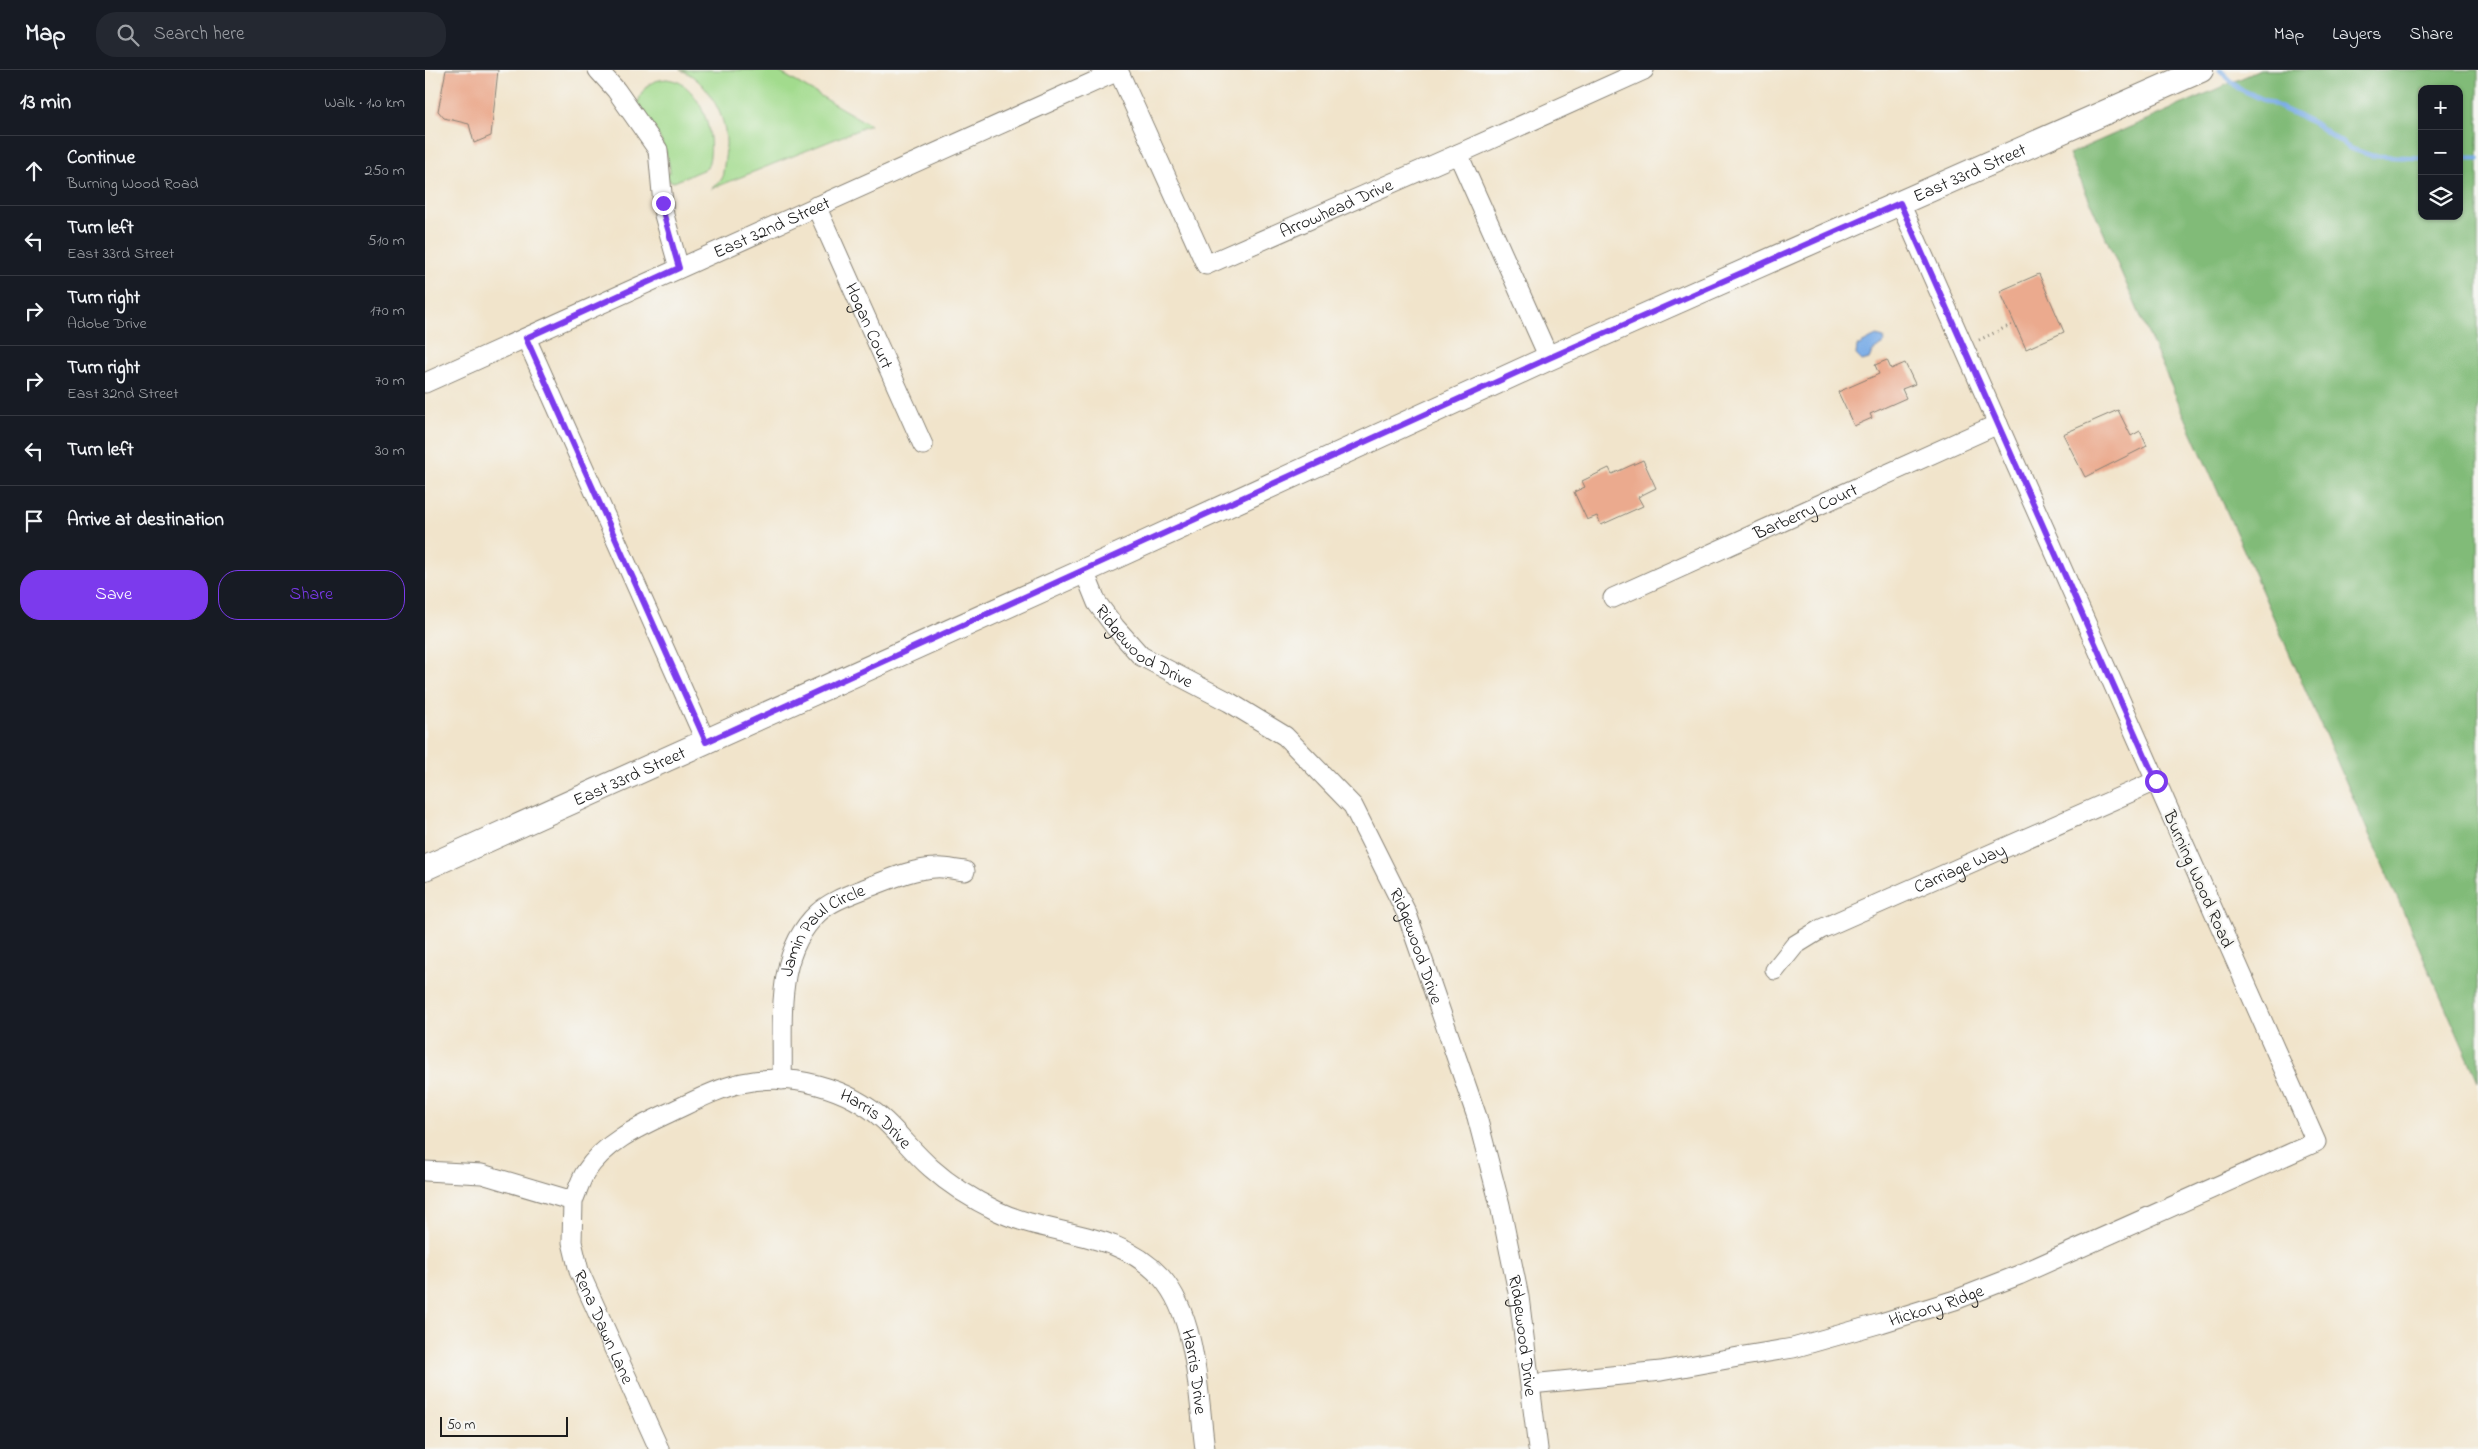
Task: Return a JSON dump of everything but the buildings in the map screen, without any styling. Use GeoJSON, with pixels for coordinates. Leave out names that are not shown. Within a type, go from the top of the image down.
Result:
{"type":"FeatureCollection","features":[{"type":"Feature","properties":{"kind":"street"},"geometry":{"type":"LineString","coordinates":[[598,70],[616,90],[659,150],[664,215],[679,268]]}},
{"type":"Feature","properties":{"kind":"street","name":"East 32nd Street"},"geometry":{"type":"LineString","coordinates":[[425,383],[1118,70]]}},
{"type":"Feature","properties":{"kind":"street","name":"Arrowhead Drive"},"geometry":{"type":"LineString","coordinates":[[1118,70],[1206,265],[1458,154]]}},
{"type":"Feature","properties":{"kind":"street"},"geometry":{"type":"LineString","coordinates":[[1549,358],[1458,154],[1644,70]]}},
{"type":"Feature","properties":{"kind":"street","name":"East 33rd Street"},"geometry":{"type":"LineString","coordinates":[[425,868],[1084,571],[1549,358],[2201,70]]}},
{"type":"Feature","properties":{"kind":"street","name":"Burning Wood Road"},"geometry":{"type":"LineString","coordinates":[[1900,203],[2316,1142]]}},
{"type":"Feature","properties":{"kind":"street","name":"Hogan Court"},"geometry":{"type":"LineString","coordinates":[[816,206],[923,444]]}},
{"type":"Feature","properties":{"kind":"street"},"geometry":{"type":"LineString","coordinates":[[526,338],[706,742]]}},
{"type":"Feature","properties":{"kind":"street","name":"Barberry Court"},"geometry":{"type":"LineString","coordinates":[[1613,598],[1998,424]]}},
{"type":"Feature","properties":{"kind":"street","name":"Ridgewood Drive"},"geometry":{"type":"LineString","coordinates":[[1084,571],[1097,603],[1141,656],[1229,702],[1285,736],[1353,806],[1407,914],[1477,1117],[1500,1204],[1511,1260],[1531,1384],[1538,1449]]}},
{"type":"Feature","properties":{"kind":"street","name":"Carriage Way"},"geometry":{"type":"LineString","coordinates":[[1775,970],[1795,945],[1821,929],[2156,781]]}},
{"type":"Feature","properties":{"kind":"street","name":"Jamin Paul Circle"},"geometry":{"type":"LineString","coordinates":[[782,1080],[785,978],[789,959],[796,941],[806,926],[819,912],[838,899],[904,873],[935,868],[965,871]]}},
{"type":"Feature","properties":{"kind":"street","name":"Harris Drive"},"geometry":{"type":"LineString","coordinates":[[573,1201],[585,1173],[606,1149],[629,1132],[721,1089],[762,1079],[782,1080],[837,1090],[863,1103],[885,1121],[931,1168],[953,1185],[998,1211],[1029,1223],[1100,1239],[1135,1256],[1149,1266],[1171,1291],[1180,1308],[1187,1330],[1205,1449]]}},
{"type":"Feature","properties":{"kind":"street","name":"Hickory Ridge"},"geometry":{"type":"LineString","coordinates":[[1531,1384],[1661,1371],[1793,1348],[1881,1323],[1955,1300],[2019,1275],[2316,1142]]}},
{"type":"Feature","properties":{"kind":"street"},"geometry":{"type":"LineString","coordinates":[[425,1170],[482,1174],[573,1201]]}},
{"type":"Feature","properties":{"kind":"street","name":"Rena Dawn Lane"},"geometry":{"type":"LineString","coordinates":[[573,1201],[572,1242],[579,1271],[659,1449]]}},
{"type":"Feature","properties":{"kind":"path"},"geometry":{"type":"LineString","coordinates":[[1965,349],[2015,323]]}},
{"type":"Feature","properties":{"kind":"green space"},"geometry":{"type":"Polygon","coordinates":[[[680,70],[776,70],[870,125],[711,189],[722,179],[726,143],[723,122],[710,94],[696,79],[680,70]]]}},
{"type":"Feature","properties":{"kind":"green space"},"geometry":{"type":"Polygon","coordinates":[[[2260,70],[2478,70],[2478,1081],[2069,154],[2260,70]]]}},
{"type":"Feature","properties":{"kind":"green space"},"geometry":{"type":"Polygon","coordinates":[[[667,79],[682,84],[697,100],[707,122],[711,146],[707,168],[674,182],[661,178],[670,172],[669,163],[661,140],[653,126],[644,111],[633,113],[644,89],[648,85],[667,79]]]}},
{"type":"Feature","properties":{"kind":"water"},"geometry":{"type":"Polygon","coordinates":[[[1876,336],[1884,338],[1884,343],[1872,352],[1869,359],[1862,361],[1856,355],[1857,346],[1876,336]]]}},
{"type":"Feature","properties":{"kind":"waterway"},"geometry":{"type":"LineString","coordinates":[[2220,70],[2238,88],[2314,123],[2349,148],[2373,156],[2418,158]]}},
{"type":"Feature","properties":{"kind":"waterway"},"geometry":{"type":"LineString","coordinates":[[2463,158],[2478,158]]}},
{"type":"Feature","properties":{"kind":"route"},"geometry":{"type":"LineString","coordinates":[[663,203],[664,215],[679,268],[526,338],[706,742],[1549,358],[1900,203],[2156,781]]}}]}
